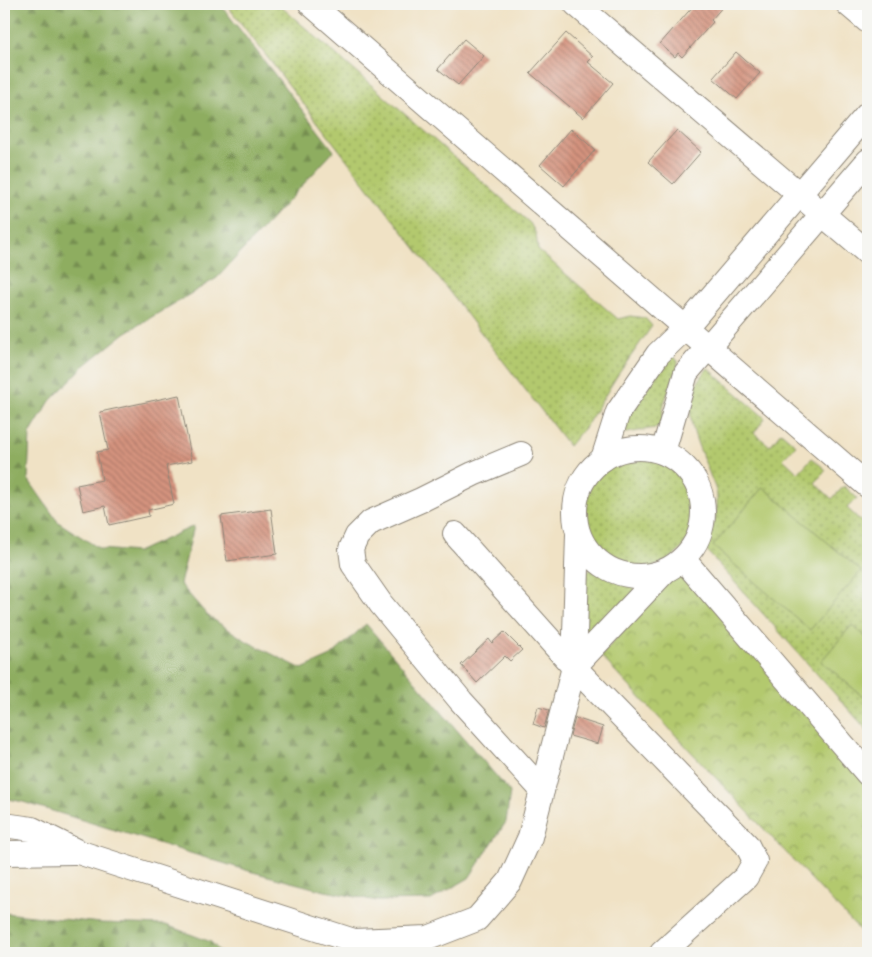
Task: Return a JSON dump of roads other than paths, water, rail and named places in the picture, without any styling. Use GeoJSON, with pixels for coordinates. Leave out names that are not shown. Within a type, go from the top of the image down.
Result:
{"type":"FeatureCollection","features":[{"type":"Feature","properties":{"kind":"street"},"geometry":{"type":"LineString","coordinates":[[311,4],[868,486]]}},
{"type":"Feature","properties":{"kind":"street"},"geometry":{"type":"LineString","coordinates":[[576,4],[868,253]]}},
{"type":"Feature","properties":{"kind":"street"},"geometry":{"type":"LineString","coordinates":[[848,4],[868,21]]}},
{"type":"Feature","properties":{"kind":"street"},"geometry":{"type":"LineString","coordinates":[[603,459],[618,412],[658,354],[685,328],[868,114]]}},
{"type":"Feature","properties":{"kind":"street"},"geometry":{"type":"LineString","coordinates":[[663,452],[686,373],[868,161]]}},
{"type":"Feature","properties":{"kind":"street"},"geometry":{"type":"LineString","coordinates":[[4,825],[32,829],[78,852],[354,941],[428,938],[477,919],[510,881],[530,837],[574,667],[578,534],[574,513],[578,492],[588,474],[603,459],[622,450],[643,448],[663,452],[679,462],[692,475],[700,491],[704,509],[701,528],[694,545],[574,667]]}},
{"type":"Feature","properties":{"kind":"street"},"geometry":{"type":"LineString","coordinates":[[521,454],[473,474],[371,522],[357,536],[352,549],[353,564],[381,604],[461,701],[542,790]]}},
{"type":"Feature","properties":{"kind":"street"},"geometry":{"type":"LineString","coordinates":[[455,534],[574,667],[747,845],[755,861],[746,877],[662,953]]}},
{"type":"Feature","properties":{"kind":"street"},"geometry":{"type":"LineString","coordinates":[[578,534],[588,552],[604,566],[623,575],[644,577],[674,565]]}},
{"type":"Feature","properties":{"kind":"street"},"geometry":{"type":"LineString","coordinates":[[674,565],[868,774]]}},
{"type":"Feature","properties":{"kind":"street"},"geometry":{"type":"LineString","coordinates":[[4,853],[78,852]]}}]}
